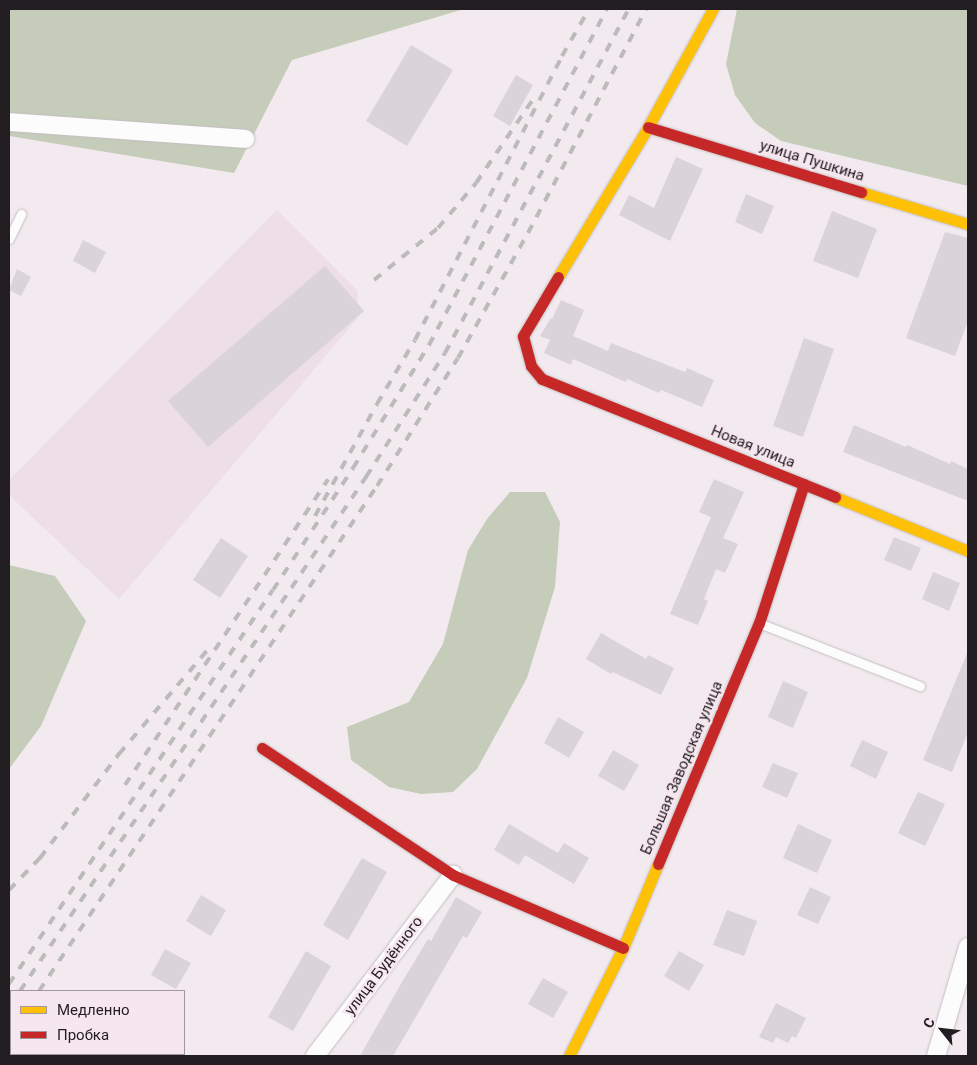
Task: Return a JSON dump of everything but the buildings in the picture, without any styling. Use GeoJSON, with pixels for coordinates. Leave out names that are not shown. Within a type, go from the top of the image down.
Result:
{"type":"FeatureCollection","features":[{"type":"Feature","properties":{"kind":"street"},"geometry":{"type":"LineString","coordinates":[[648,127],[713,9]]}},
{"type":"Feature","properties":{"kind":"street"},"geometry":{"type":"LineString","coordinates":[[9,122],[245,139]]}},
{"type":"Feature","properties":{"kind":"street","name":"улица Пушкина"},"geometry":{"type":"LineString","coordinates":[[648,127],[968,224]]}},
{"type":"Feature","properties":{"kind":"street","name":"Новая улица"},"geometry":{"type":"LineString","coordinates":[[648,127],[523,336],[531,366],[542,378],[968,551]]}},
{"type":"Feature","properties":{"kind":"street","name":"Большая Заводская улица"},"geometry":{"type":"LineString","coordinates":[[569,1056],[624,948],[759,623],[804,484]]}},
{"type":"Feature","properties":{"kind":"street"},"geometry":{"type":"LineString","coordinates":[[262,748],[453,875],[624,948]]}},
{"type":"Feature","properties":{"kind":"street","name":"улица Будённого"},"geometry":{"type":"LineString","coordinates":[[315,1056],[453,875]]}},
{"type":"Feature","properties":{"kind":"street"},"geometry":{"type":"LineString","coordinates":[[936,1056],[968,947]]}},
{"type":"Feature","properties":{"kind":"lane"},"geometry":{"type":"LineString","coordinates":[[9,239],[21,214]]}},
{"type":"Feature","properties":{"kind":"lane"},"geometry":{"type":"LineString","coordinates":[[759,623],[920,686]]}},
{"type":"Feature","properties":{"kind":"shaded area"},"geometry":{"type":"Polygon","coordinates":[[[277,210],[358,291],[357,319],[119,599],[9,495],[9,480],[277,210]]]}},
{"type":"Feature","properties":{"kind":"green space"},"geometry":{"type":"Polygon","coordinates":[[[9,9],[464,9],[292,60],[234,173],[9,136],[9,9]]]}},
{"type":"Feature","properties":{"kind":"green space"},"geometry":{"type":"Polygon","coordinates":[[[737,9],[968,9],[968,186],[781,141],[755,123],[735,95],[726,64],[737,9]]]}},
{"type":"Feature","properties":{"kind":"green space"},"geometry":{"type":"Polygon","coordinates":[[[510,492],[545,492],[560,522],[555,587],[527,678],[477,769],[453,792],[421,794],[389,787],[351,760],[347,727],[409,702],[443,644],[468,550],[487,519],[510,492]]]}},
{"type":"Feature","properties":{"kind":"green space"},"geometry":{"type":"Polygon","coordinates":[[[9,565],[55,576],[86,621],[41,726],[9,769],[9,565]]]}},
{"type":"Feature","properties":{"kind":"railway"},"geometry":{"type":"LineString","coordinates":[[315,516],[415,340],[562,56],[589,9]]}},
{"type":"Feature","properties":{"kind":"railway"},"geometry":{"type":"LineString","coordinates":[[9,984],[273,590],[353,468],[429,345],[607,9]]}},
{"type":"Feature","properties":{"kind":"railway"},"geometry":{"type":"LineString","coordinates":[[21,990],[366,477],[445,353],[629,9]]}},
{"type":"Feature","properties":{"kind":"railway"},"geometry":{"type":"LineString","coordinates":[[40,990],[377,486],[458,358],[528,233],[646,9]]}},
{"type":"Feature","properties":{"kind":"railway"},"geometry":{"type":"LineString","coordinates":[[374,280],[438,228],[476,183],[534,98]]}},
{"type":"Feature","properties":{"kind":"railway"},"geometry":{"type":"LineString","coordinates":[[125,785],[328,479]]}},
{"type":"Feature","properties":{"kind":"railway"},"geometry":{"type":"LineString","coordinates":[[9,890],[40,858],[119,754],[210,647]]}},
{"type":"Feature","properties":{"kind":"traffic: slow"},"geometry":{"type":"LineString","coordinates":[[558,277],[648,127],[713,9]]}},
{"type":"Feature","properties":{"kind":"traffic: slow"},"geometry":{"type":"LineString","coordinates":[[861,192],[968,224]]}},
{"type":"Feature","properties":{"kind":"traffic: slow"},"geometry":{"type":"LineString","coordinates":[[835,497],[968,551]]}},
{"type":"Feature","properties":{"kind":"traffic: slow"},"geometry":{"type":"LineString","coordinates":[[569,1056],[623,948],[658,864]]}},
{"type":"Feature","properties":{"kind":"traffic: jam"},"geometry":{"type":"LineString","coordinates":[[648,127],[861,192]]}},
{"type":"Feature","properties":{"kind":"traffic: jam"},"geometry":{"type":"LineString","coordinates":[[558,277],[523,336],[531,366],[542,379],[835,497]]}},
{"type":"Feature","properties":{"kind":"traffic: jam"},"geometry":{"type":"LineString","coordinates":[[658,864],[759,623],[804,484]]}},
{"type":"Feature","properties":{"kind":"traffic: jam"},"geometry":{"type":"LineString","coordinates":[[262,748],[453,875],[623,948]]}}]}
